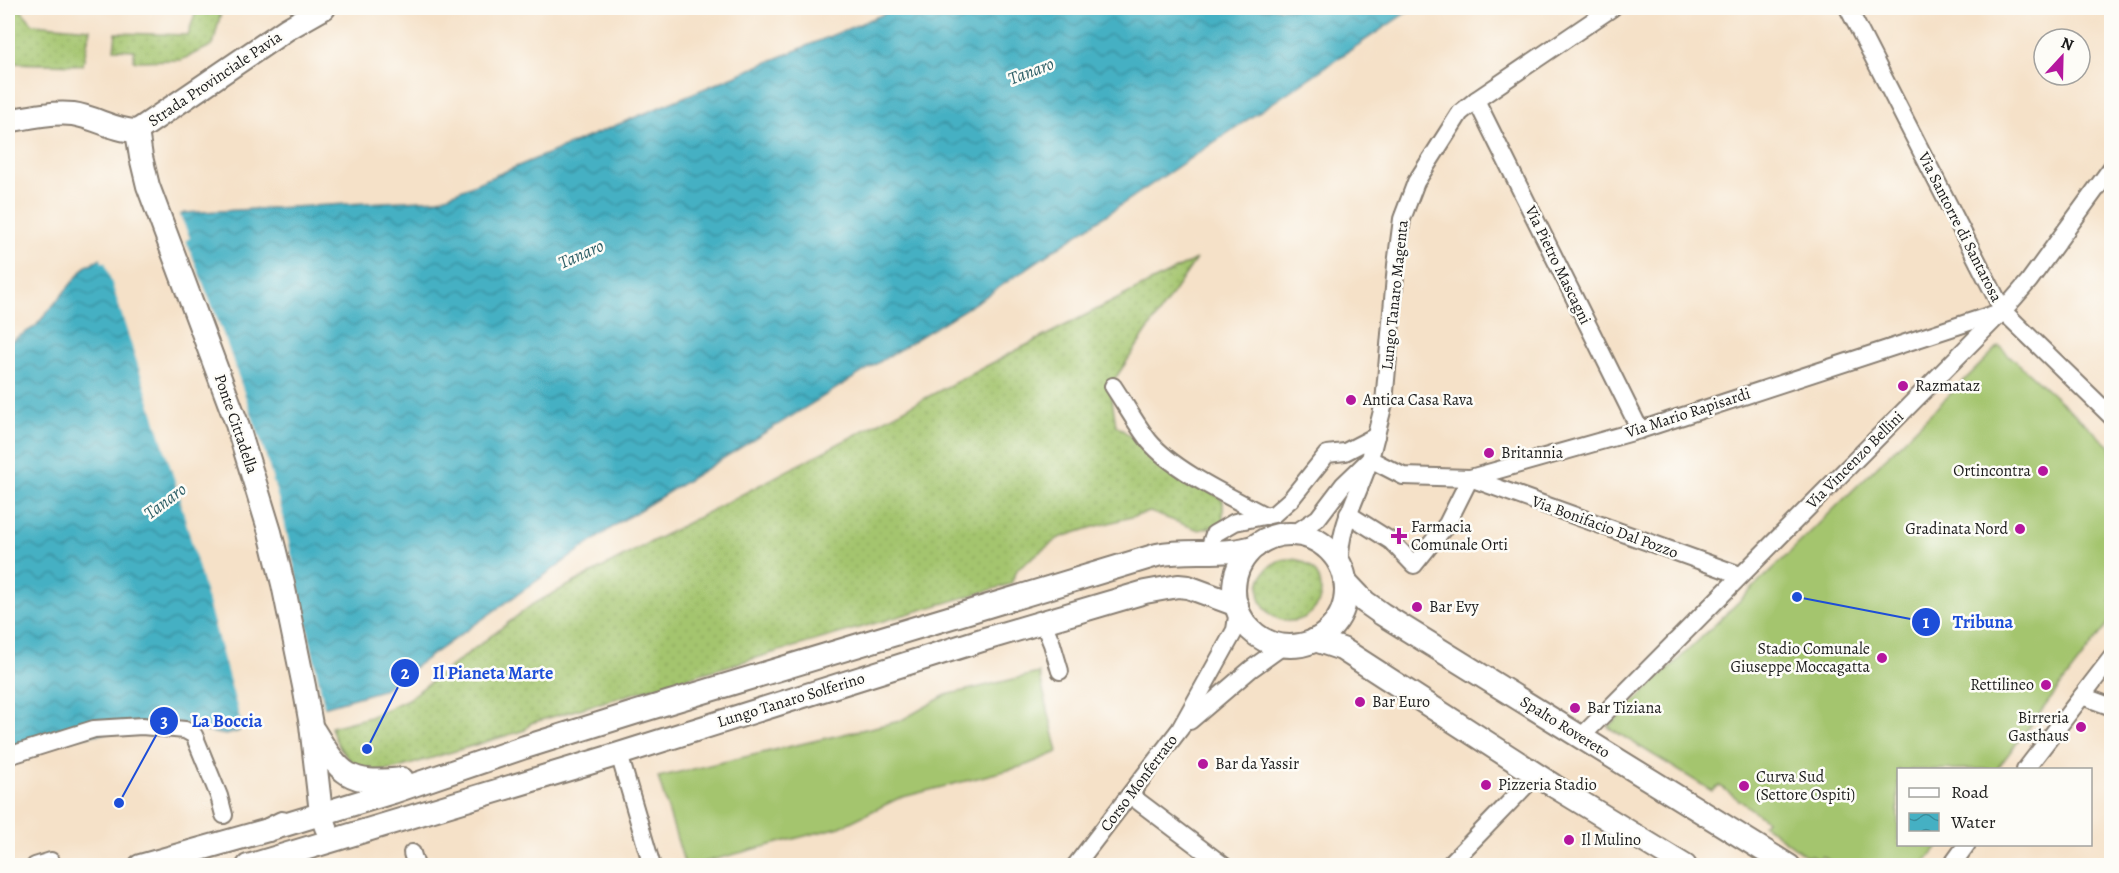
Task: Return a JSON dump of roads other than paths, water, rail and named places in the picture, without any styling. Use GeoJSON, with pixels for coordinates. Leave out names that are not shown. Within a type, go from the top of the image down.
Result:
{"type":"FeatureCollection","features":[{"type":"Feature","properties":{"kind":"main road","name":"Strada Provinciale Pavia"},"geometry":{"type":"LineString","coordinates":[[137,131],[287,29],[324,8]]}},
{"type":"Feature","properties":{"kind":"main road"},"geometry":{"type":"LineString","coordinates":[[8,121],[42,115],[73,114],[137,131]]}},
{"type":"Feature","properties":{"kind":"main road","name":"Ponte Cittadella"},"geometry":{"type":"LineString","coordinates":[[137,131],[148,186],[208,343],[254,474],[283,584],[311,725],[319,754]]}},
{"type":"Feature","properties":{"kind":"main road"},"geometry":{"type":"LineString","coordinates":[[1292,535],[1318,542],[1331,552],[1343,574],[1344,603],[1339,618],[1328,631],[1315,640],[1300,645],[1283,646],[1268,641],[1254,632],[1243,620],[1237,608],[1234,589],[1245,558],[1256,546],[1270,538],[1292,535]]}},
{"type":"Feature","properties":{"kind":"main road","name":"Lungo Tanaro Solferino"},"geometry":{"type":"LineString","coordinates":[[268,830],[667,703],[1077,578],[1168,552],[1235,552],[1256,546]]}},
{"type":"Feature","properties":{"kind":"main road","name":"Spalto Rovereto"},"geometry":{"type":"LineString","coordinates":[[1343,574],[1374,608],[1789,866]]}},
{"type":"Feature","properties":{"kind":"main road","name":"Lungo Tanaro Solferino"},"geometry":{"type":"LineString","coordinates":[[248,866],[1145,592],[1178,586],[1199,590],[1237,608]]}},
{"type":"Feature","properties":{"kind":"main road"},"geometry":{"type":"LineString","coordinates":[[1315,640],[1342,649],[1671,862]]}},
{"type":"Feature","properties":{"kind":"main road"},"geometry":{"type":"LineString","coordinates":[[319,754],[328,811],[338,839]]}},
{"type":"Feature","properties":{"kind":"main road"},"geometry":{"type":"LineString","coordinates":[[140,866],[268,830],[297,815],[305,808],[312,787],[312,769],[319,754]]}},
{"type":"Feature","properties":{"kind":"main road","name":"Lungo Tanaro Solferino"},"geometry":{"type":"LineString","coordinates":[[319,754],[344,772],[361,780],[370,781],[421,777],[465,767]]}},
{"type":"Feature","properties":{"kind":"street","name":"Lungo Tanaro Magenta"},"geometry":{"type":"LineString","coordinates":[[1343,574],[1340,540],[1370,459],[1384,404],[1402,219],[1416,182],[1460,113],[1612,8]]}},
{"type":"Feature","properties":{"kind":"street","name":"Via Santorre di Santarosa"},"geometry":{"type":"LineString","coordinates":[[1848,8],[2003,311],[2112,417]]}},
{"type":"Feature","properties":{"kind":"street","name":"Via Pietro Mascagni"},"geometry":{"type":"LineString","coordinates":[[1476,100],[1640,430]]}},
{"type":"Feature","properties":{"kind":"street","name":"Via Vincenzo Bellini"},"geometry":{"type":"LineString","coordinates":[[1581,737],[2003,311],[2029,281],[2112,167]]}},
{"type":"Feature","properties":{"kind":"street","name":"Via Mario Rapisardi"},"geometry":{"type":"LineString","coordinates":[[1370,459],[1403,476],[1470,478],[1640,430],[2003,311]]}},
{"type":"Feature","properties":{"kind":"street"},"geometry":{"type":"LineString","coordinates":[[1113,386],[1150,441],[1178,465],[1214,488],[1266,516]]}},
{"type":"Feature","properties":{"kind":"street"},"geometry":{"type":"LineString","coordinates":[[1209,552],[1214,534],[1235,522],[1274,514],[1291,499],[1327,454],[1345,452],[1376,436]]}},
{"type":"Feature","properties":{"kind":"street"},"geometry":{"type":"LineString","coordinates":[[1292,535],[1318,518],[1343,485],[1370,459]]}},
{"type":"Feature","properties":{"kind":"street"},"geometry":{"type":"LineString","coordinates":[[1348,514],[1391,541],[1414,565],[1447,524],[1470,478]]}},
{"type":"Feature","properties":{"kind":"street","name":"Via Bonifacio Dal Pozzo"},"geometry":{"type":"LineString","coordinates":[[1470,478],[1740,575]]}},
{"type":"Feature","properties":{"kind":"street","name":"Corso Monferrato"},"geometry":{"type":"LineString","coordinates":[[1075,866],[1180,729],[1235,630],[1237,608]]}},
{"type":"Feature","properties":{"kind":"street"},"geometry":{"type":"LineString","coordinates":[[1043,622],[1060,671]]}},
{"type":"Feature","properties":{"kind":"street","name":"Corso Monferrato"},"geometry":{"type":"LineString","coordinates":[[1180,729],[1251,669],[1283,646]]}},
{"type":"Feature","properties":{"kind":"street"},"geometry":{"type":"LineString","coordinates":[[2027,768],[2112,657]]}},
{"type":"Feature","properties":{"kind":"street"},"geometry":{"type":"LineString","coordinates":[[2082,696],[2112,707]]}},
{"type":"Feature","properties":{"kind":"street"},"geometry":{"type":"LineString","coordinates":[[8,756],[94,729],[142,726],[185,730],[194,735],[219,796],[224,815]]}},
{"type":"Feature","properties":{"kind":"street"},"geometry":{"type":"LineString","coordinates":[[619,754],[652,866]]}},
{"type":"Feature","properties":{"kind":"street"},"geometry":{"type":"LineString","coordinates":[[1448,866],[1537,774]]}},
{"type":"Feature","properties":{"kind":"street"},"geometry":{"type":"LineString","coordinates":[[1130,795],[1224,866]]}},
{"type":"Feature","properties":{"kind":"street"},"geometry":{"type":"LineString","coordinates":[[1951,866],[1966,846]]}},
{"type":"Feature","properties":{"kind":"water","name":"Tanaro"},"geometry":{"type":"Polygon","coordinates":[[[898,8],[1413,8],[986,296],[620,522],[382,690],[226,735],[176,722],[8,748],[8,343],[35,327],[86,266],[184,213],[439,199],[898,8]]]}},
{"type":"Feature","properties":{"kind":"place","name":"Razmataz"},"geometry":{"type":"Point","coordinates":[1903,386]}},
{"type":"Feature","properties":{"kind":"place","name":"Antica Casa Rava"},"geometry":{"type":"Point","coordinates":[1351,400]}},
{"type":"Feature","properties":{"kind":"place","name":"Britannia"},"geometry":{"type":"Point","coordinates":[1489,453]}},
{"type":"Feature","properties":{"kind":"place","name":"Ortincontra"},"geometry":{"type":"Point","coordinates":[2043,471]}},
{"type":"Feature","properties":{"kind":"place","name":"Gradinata Nord"},"geometry":{"type":"Point","coordinates":[2020,529]}},
{"type":"Feature","properties":{"kind":"place","name":"Farmacia Comunale Orti"},"geometry":{"type":"Point","coordinates":[1399,536]}},
{"type":"Feature","properties":{"kind":"place","name":"Tribuna"},"geometry":{"type":"Point","coordinates":[1797,597]}},
{"type":"Feature","properties":{"kind":"place","name":"Bar Evy"},"geometry":{"type":"Point","coordinates":[1417,607]}},
{"type":"Feature","properties":{"kind":"place","name":"Stadio Comunale Giuseppe Moccagatta"},"geometry":{"type":"Point","coordinates":[1882,658]}},
{"type":"Feature","properties":{"kind":"place","name":"Rettilineo"},"geometry":{"type":"Point","coordinates":[2046,685]}},
{"type":"Feature","properties":{"kind":"place","name":"Bar Euro"},"geometry":{"type":"Point","coordinates":[1360,702]}},
{"type":"Feature","properties":{"kind":"place","name":"Bar Tiziana"},"geometry":{"type":"Point","coordinates":[1575,708]}},
{"type":"Feature","properties":{"kind":"place","name":"Birreria Gasthaus"},"geometry":{"type":"Point","coordinates":[2081,727]}},
{"type":"Feature","properties":{"kind":"place","name":"Il Pianeta Marte"},"geometry":{"type":"Point","coordinates":[367,749]}},
{"type":"Feature","properties":{"kind":"place","name":"Bar da Yassir"},"geometry":{"type":"Point","coordinates":[1203,764]}},
{"type":"Feature","properties":{"kind":"place","name":"Pizzeria Stadio"},"geometry":{"type":"Point","coordinates":[1486,785]}},
{"type":"Feature","properties":{"kind":"place","name":"Curva Sud (Settore Ospiti)"},"geometry":{"type":"Point","coordinates":[1744,786]}},
{"type":"Feature","properties":{"kind":"place","name":"La Boccia"},"geometry":{"type":"Point","coordinates":[119,803]}},
{"type":"Feature","properties":{"kind":"place","name":"Il Mulino"},"geometry":{"type":"Point","coordinates":[1569,840]}}]}
